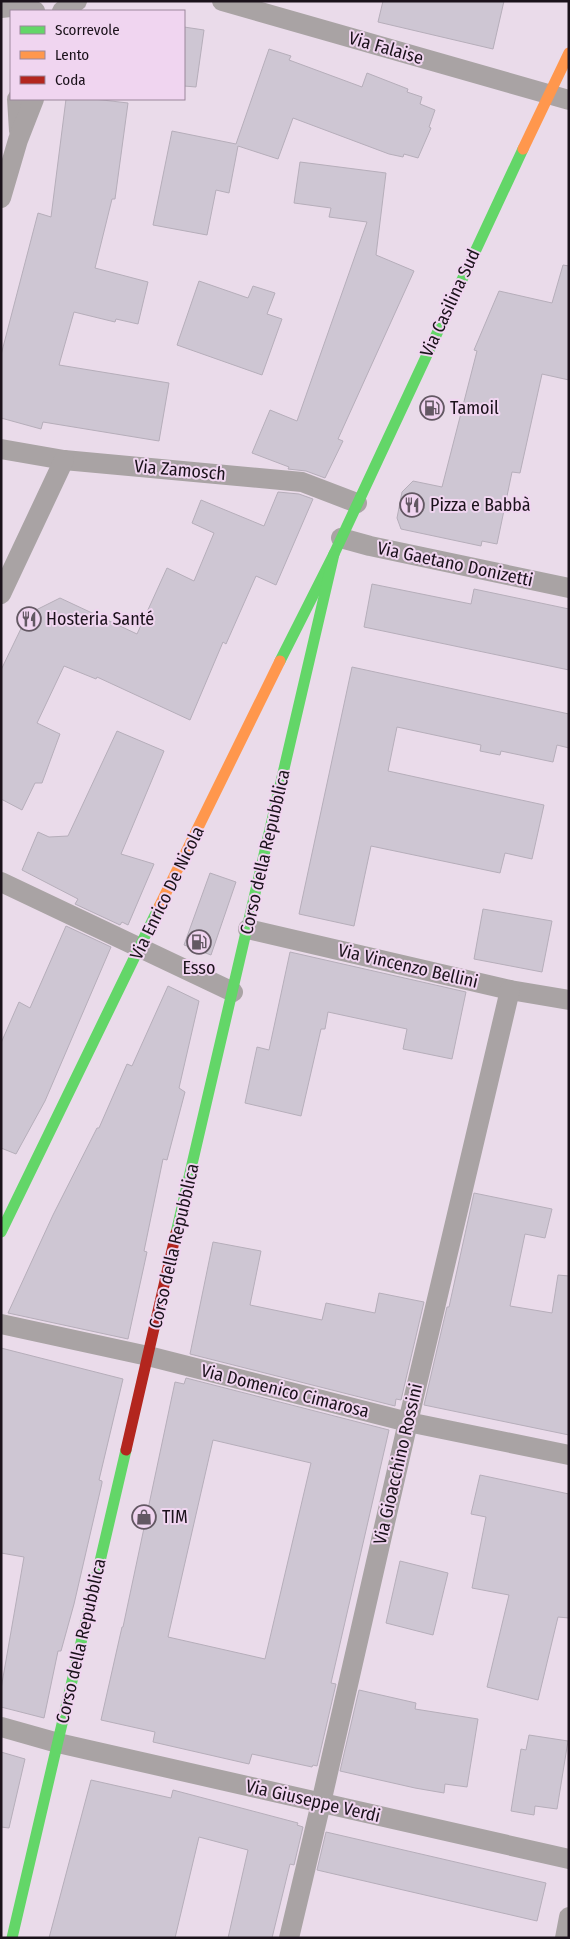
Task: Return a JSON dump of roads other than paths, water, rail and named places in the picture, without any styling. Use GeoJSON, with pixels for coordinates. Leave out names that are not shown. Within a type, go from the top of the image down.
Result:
{"type":"FeatureCollection","features":[{"type":"Feature","properties":{"kind":"main road","name":"Via Casilina Sud"},"geometry":{"type":"LineString","coordinates":[[337,546],[569,54]]}},
{"type":"Feature","properties":{"kind":"main road","name":"Via Enrico De Nicola"},"geometry":{"type":"LineString","coordinates":[[1,1232],[140,948],[265,701],[308,603],[337,546]]}},
{"type":"Feature","properties":{"kind":"main road","name":"Corso della Repubblica"},"geometry":{"type":"LineString","coordinates":[[12,1938],[337,546]]}},
{"type":"Feature","properties":{"kind":"main road"},"geometry":{"type":"LineString","coordinates":[[285,707],[298,711]]}},
{"type":"Feature","properties":{"kind":"street"},"geometry":{"type":"LineString","coordinates":[[42,10],[54,1]]}},
{"type":"Feature","properties":{"kind":"street"},"geometry":{"type":"LineString","coordinates":[[63,10],[76,1]]}},
{"type":"Feature","properties":{"kind":"street","name":"Via Falaise"},"geometry":{"type":"LineString","coordinates":[[222,1],[569,100]]}},
{"type":"Feature","properties":{"kind":"street"},"geometry":{"type":"LineString","coordinates":[[1,8],[20,6],[32,10]]}},
{"type":"Feature","properties":{"kind":"street"},"geometry":{"type":"LineString","coordinates":[[17,100],[19,116],[18,140]]}},
{"type":"Feature","properties":{"kind":"street"},"geometry":{"type":"LineString","coordinates":[[1,198],[18,140],[34,100]]}},
{"type":"Feature","properties":{"kind":"street","name":"Via Zamosch"},"geometry":{"type":"LineString","coordinates":[[1,449],[64,460],[302,482],[356,503]]}},
{"type":"Feature","properties":{"kind":"street"},"geometry":{"type":"LineString","coordinates":[[1,594],[64,460]]}},
{"type":"Feature","properties":{"kind":"street","name":"Via Gaetano Donizetti"},"geometry":{"type":"LineString","coordinates":[[337,546],[370,546],[569,588]]}},
{"type":"Feature","properties":{"kind":"street"},"geometry":{"type":"LineString","coordinates":[[1,882],[232,992]]}},
{"type":"Feature","properties":{"kind":"street","name":"Via Vincenzo Bellini"},"geometry":{"type":"LineString","coordinates":[[248,929],[510,990],[569,1000]]}},
{"type":"Feature","properties":{"kind":"street","name":"Via Gioacchino Rossini"},"geometry":{"type":"LineString","coordinates":[[289,1938],[510,990]]}},
{"type":"Feature","properties":{"kind":"street","name":"Via Domenico Cimarosa"},"geometry":{"type":"LineString","coordinates":[[1,1324],[148,1356],[408,1422],[569,1455]]}},
{"type":"Feature","properties":{"kind":"street","name":"Via Giuseppe Verdi"},"geometry":{"type":"LineString","coordinates":[[1,1727],[58,1743],[569,1860]]}},
{"type":"Feature","properties":{"kind":"street"},"geometry":{"type":"LineString","coordinates":[[566,1938],[569,1917]]}},
{"type":"Feature","properties":{"kind":"place","name":"Tamoil"},"geometry":{"type":"Point","coordinates":[432,408]}},
{"type":"Feature","properties":{"kind":"place","name":"Pizza e Babbà"},"geometry":{"type":"Point","coordinates":[412,505]}},
{"type":"Feature","properties":{"kind":"place","name":"Hosteria Santé"},"geometry":{"type":"Point","coordinates":[29,619]}},
{"type":"Feature","properties":{"kind":"place","name":"Esso"},"geometry":{"type":"Point","coordinates":[199,942]}},
{"type":"Feature","properties":{"kind":"place","name":"TIM"},"geometry":{"type":"Point","coordinates":[144,1517]}}]}
